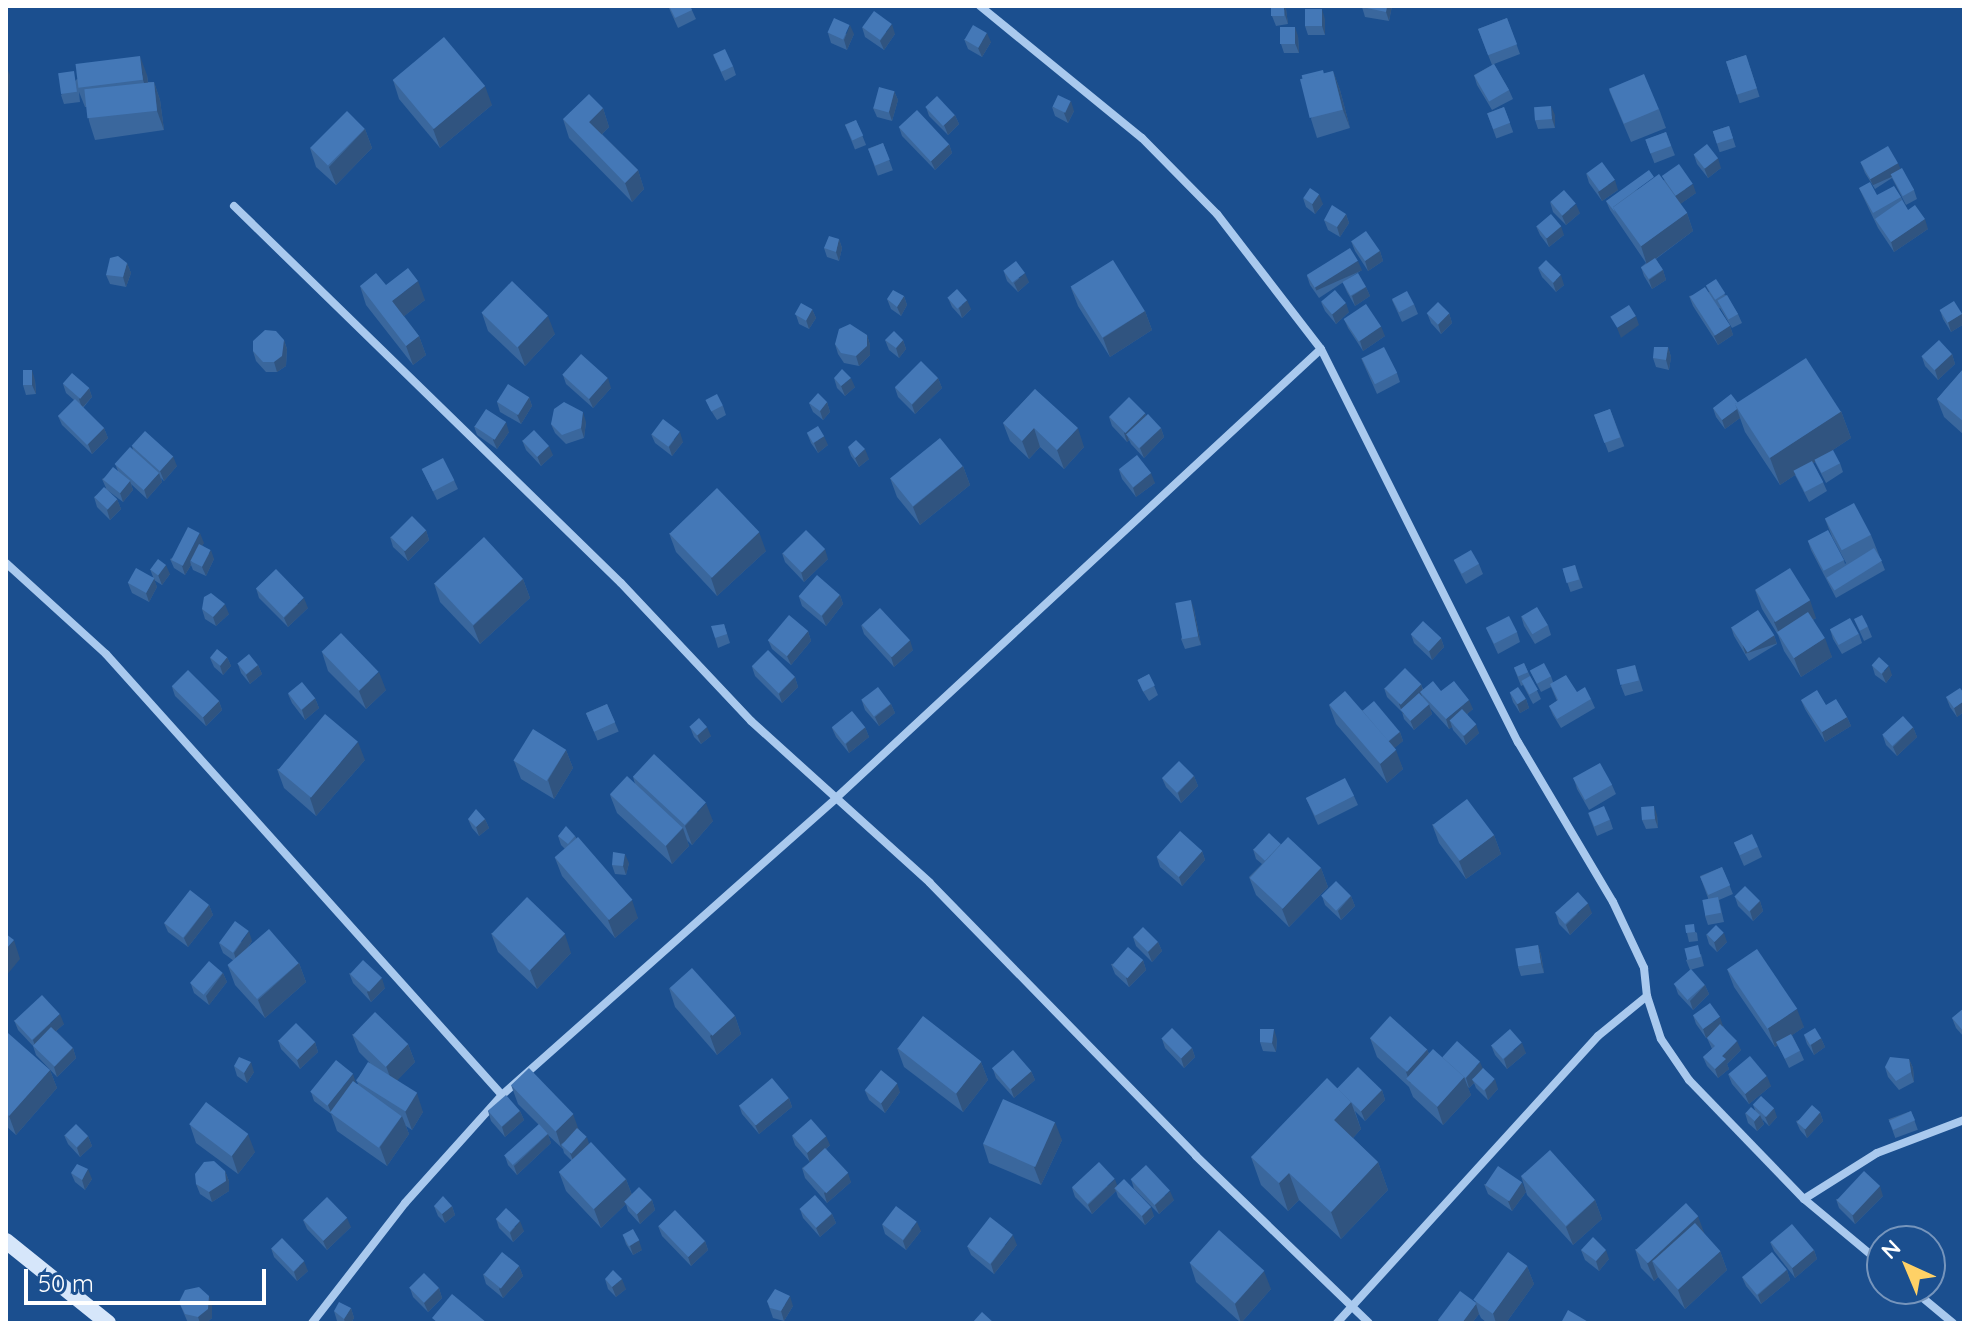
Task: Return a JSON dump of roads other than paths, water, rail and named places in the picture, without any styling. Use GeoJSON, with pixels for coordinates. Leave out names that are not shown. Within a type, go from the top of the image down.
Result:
{"type":"FeatureCollection","features":[{"type":"Feature","properties":{"kind":"main road"},"geometry":{"type":"LineString","coordinates":[[6,1241],[108,1323]]}},
{"type":"Feature","properties":{"kind":"street"},"geometry":{"type":"LineString","coordinates":[[980,6],[1142,138],[1196,192],[1321,349],[1518,742],[1613,902],[1644,968],[1647,996],[1661,1039],[1689,1080],[1804,1199],[1866,1251]]}},
{"type":"Feature","properties":{"kind":"street"},"geometry":{"type":"LineString","coordinates":[[234,206],[835,799],[930,883],[1369,1323]]}},
{"type":"Feature","properties":{"kind":"street"},"geometry":{"type":"LineString","coordinates":[[312,1323],[405,1203],[502,1095],[835,799],[1321,349]]}},
{"type":"Feature","properties":{"kind":"street"},"geometry":{"type":"LineString","coordinates":[[6,563],[106,654],[502,1095]]}},
{"type":"Feature","properties":{"kind":"street"},"geometry":{"type":"LineString","coordinates":[[1337,1323],[1598,1036],[1647,996]]}},
{"type":"Feature","properties":{"kind":"street"},"geometry":{"type":"LineString","coordinates":[[1804,1199],[1877,1153],[1964,1120]]}},
{"type":"Feature","properties":{"kind":"street"},"geometry":{"type":"LineString","coordinates":[[1931,1305],[1953,1323]]}}]}
